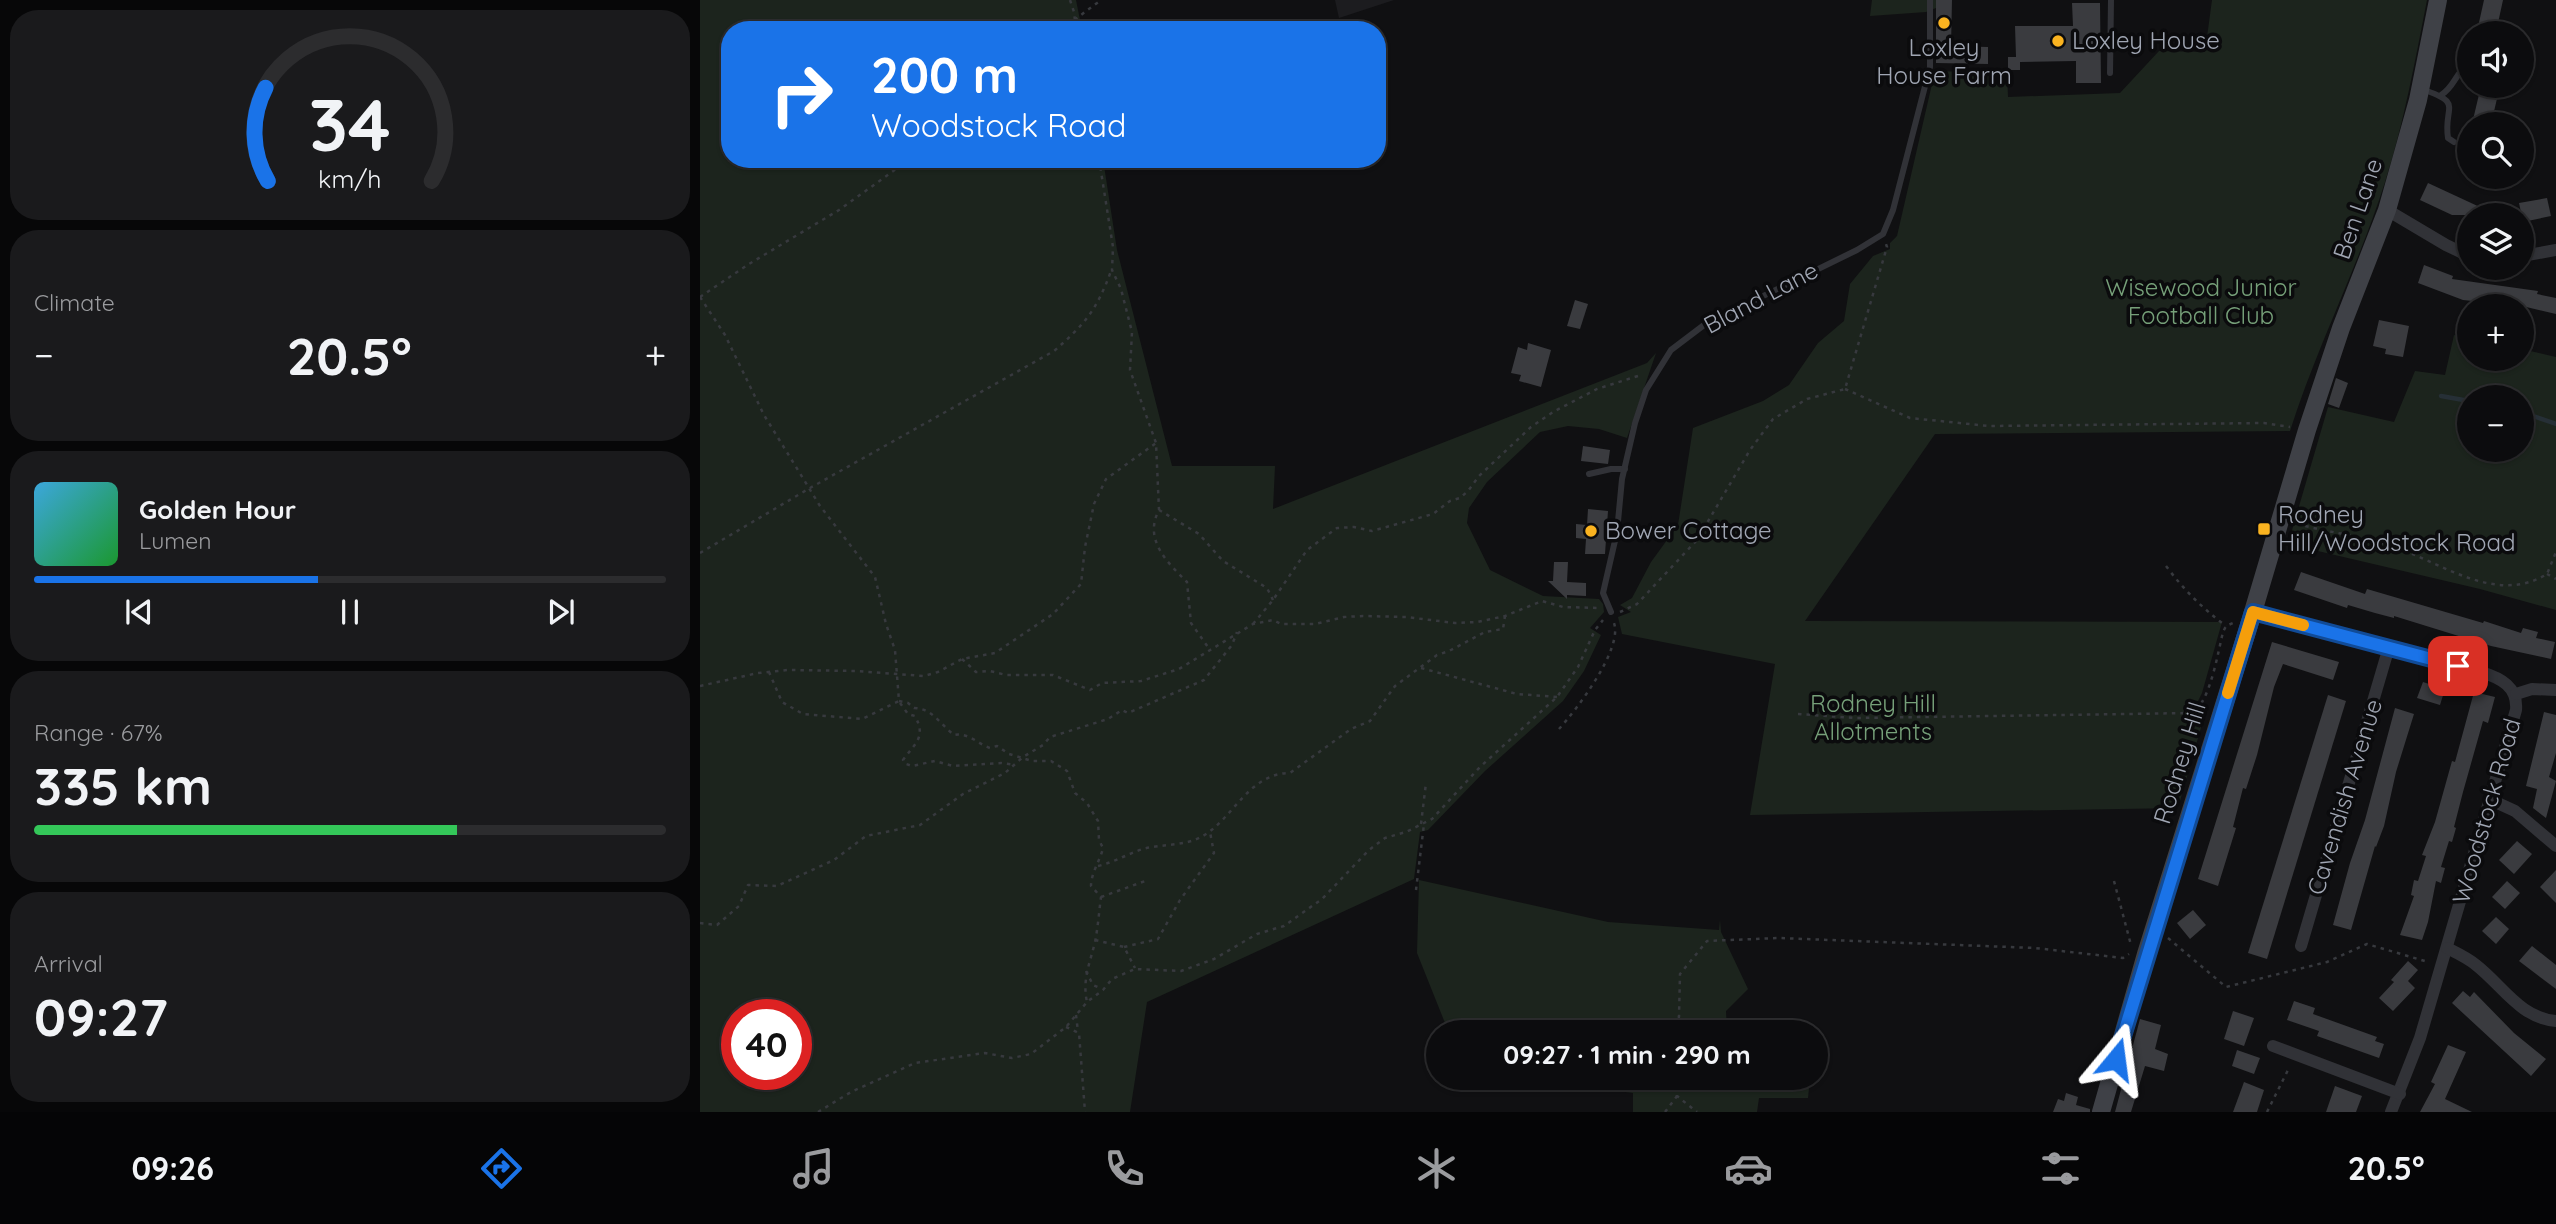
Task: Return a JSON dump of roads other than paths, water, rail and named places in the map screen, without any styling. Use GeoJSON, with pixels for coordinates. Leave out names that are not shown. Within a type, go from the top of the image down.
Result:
{"type":"FeatureCollection","features":[{"type":"Feature","properties":{"kind":"street","name":"Ben Lane"},"geometry":{"type":"LineString","coordinates":[[2307,430],[2340,328],[2387,210],[2420,89],[2438,0]]}},
{"type":"Feature","properties":{"kind":"street"},"geometry":{"type":"LineString","coordinates":[[2387,210],[2457,250]]}},
{"type":"Feature","properties":{"kind":"street"},"geometry":{"type":"LineString","coordinates":[[2534,254],[2556,250]]}},
{"type":"Feature","properties":{"kind":"street","name":"Rodney Hill"},"geometry":{"type":"LineString","coordinates":[[2101,1112],[2307,430]]}},
{"type":"Feature","properties":{"kind":"street","name":"Woodstock Road"},"geometry":{"type":"LineString","coordinates":[[2252,617],[2389,647],[2497,677],[2516,694],[2516,710],[2442,967],[2420,1038],[2391,1112]]}},
{"type":"Feature","properties":{"kind":"street","name":"Cavendish Avenue"},"geometry":{"type":"LineString","coordinates":[[2301,946],[2389,647]]}},
{"type":"Feature","properties":{"kind":"street"},"geometry":{"type":"LineString","coordinates":[[2516,694],[2544,688],[2556,690]]}},
{"type":"Feature","properties":{"kind":"street"},"geometry":{"type":"LineString","coordinates":[[2491,800],[2515,811],[2556,846]]}},
{"type":"Feature","properties":{"kind":"street"},"geometry":{"type":"LineString","coordinates":[[2447,948],[2476,964],[2521,1008],[2535,1016],[2556,1021]]}},
{"type":"Feature","properties":{"kind":"street"},"geometry":{"type":"LineString","coordinates":[[2273,1046],[2400,1094]]}},
{"type":"Feature","properties":{"kind":"lane","name":"Bland Lane"},"geometry":{"type":"LineString","coordinates":[[1611,612],[1603,593],[1617,532],[1625,469],[1635,423],[1646,390],[1671,350],[1704,325],[1857,250],[1883,234],[1893,210],[1930,67],[1930,0]]}},
{"type":"Feature","properties":{"kind":"lane"},"geometry":{"type":"LineString","coordinates":[[2110,73],[2111,0]]}},
{"type":"Feature","properties":{"kind":"lane"},"geometry":{"type":"LineString","coordinates":[[2441,95],[2454,85],[2457,79]]}},
{"type":"Feature","properties":{"kind":"lane"},"geometry":{"type":"LineString","coordinates":[[2420,89],[2441,95],[2448,102],[2451,112],[2448,138],[2454,142]]}},
{"type":"Feature","properties":{"kind":"lane"},"geometry":{"type":"LineString","coordinates":[[1589,474],[1611,468],[1625,469]]}},
{"type":"Feature","properties":{"kind":"waterway"},"geometry":{"type":"LineString","coordinates":[[2441,396],[2457,399]]}},
{"type":"Feature","properties":{"kind":"waterway"},"geometry":{"type":"LineString","coordinates":[[2534,416],[2556,424]]}},
{"type":"Feature","properties":{"kind":"place","name":"Loxley House Farm"},"geometry":{"type":"Point","coordinates":[1944,23]}},
{"type":"Feature","properties":{"kind":"place","name":"Loxley House"},"geometry":{"type":"Point","coordinates":[2058,41]}},
{"type":"Feature","properties":{"kind":"place","name":"Rodney Hill/Woodstock Road"},"geometry":{"type":"Point","coordinates":[2264,529]}},
{"type":"Feature","properties":{"kind":"place","name":"Bower Cottage"},"geometry":{"type":"Point","coordinates":[1591,531]}},
{"type":"Feature","properties":{"kind":"park label","name":"Wisewood Junior Football Club"},"geometry":{"type":"Point","coordinates":[2201,302]}},
{"type":"Feature","properties":{"kind":"park label","name":"Rodney Hill Allotments"},"geometry":{"type":"Point","coordinates":[1873,718]}}]}
